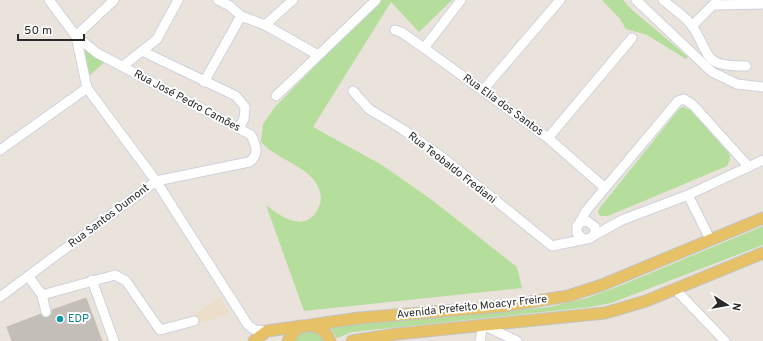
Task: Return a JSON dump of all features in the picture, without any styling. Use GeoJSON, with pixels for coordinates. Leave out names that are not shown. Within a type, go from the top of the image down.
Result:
{"type":"FeatureCollection","features":[{"type":"Feature","properties":{"kind":"main road","name":"Avenida Prefeito Moacyr Freire"},"geometry":{"type":"LineString","coordinates":[[254,341],[267,331],[359,318],[505,306],[568,296],[602,285],[763,218]]}},
{"type":"Feature","properties":{"kind":"main road","name":"Avenida Prefeito Moacyr Freire"},"geometry":{"type":"LineString","coordinates":[[352,341],[397,334],[604,313],[646,301],[763,253]]}},
{"type":"Feature","properties":{"kind":"main road"},"geometry":{"type":"LineString","coordinates":[[288,341],[292,334],[307,326],[324,331],[330,341]]}},
{"type":"Feature","properties":{"kind":"street"},"geometry":{"type":"LineString","coordinates":[[49,0],[76,36],[87,88],[156,181],[248,325],[255,330],[267,331]]}},
{"type":"Feature","properties":{"kind":"street"},"geometry":{"type":"LineString","coordinates":[[76,36],[114,0]]}},
{"type":"Feature","properties":{"kind":"street"},"geometry":{"type":"LineString","coordinates":[[123,66],[157,39],[178,0]]}},
{"type":"Feature","properties":{"kind":"street"},"geometry":{"type":"LineString","coordinates":[[218,0],[233,3],[241,16],[265,25],[318,55]]}},
{"type":"Feature","properties":{"kind":"street"},"geometry":{"type":"LineString","coordinates":[[265,25],[293,0]]}},
{"type":"Feature","properties":{"kind":"street"},"geometry":{"type":"LineString","coordinates":[[276,96],[376,0]]}},
{"type":"Feature","properties":{"kind":"street"},"geometry":{"type":"LineString","coordinates":[[424,48],[461,0]]}},
{"type":"Feature","properties":{"kind":"street"},"geometry":{"type":"LineString","coordinates":[[483,90],[560,0]]}},
{"type":"Feature","properties":{"kind":"street"},"geometry":{"type":"LineString","coordinates":[[636,0],[712,72],[737,84],[763,87]]}},
{"type":"Feature","properties":{"kind":"street"},"geometry":{"type":"LineString","coordinates":[[663,0],[692,26],[706,54],[714,62],[725,66],[746,66]]}},
{"type":"Feature","properties":{"kind":"street"},"geometry":{"type":"LineString","coordinates":[[692,26],[715,3],[763,4]]}},
{"type":"Feature","properties":{"kind":"street"},"geometry":{"type":"LineString","coordinates":[[204,82],[241,16]]}},
{"type":"Feature","properties":{"kind":"street","name":"Rua Elia dos Santos"},"geometry":{"type":"LineString","coordinates":[[395,30],[401,32],[424,48],[548,138],[605,188]]}},
{"type":"Feature","properties":{"kind":"street","name":"Rua José Pedro Camões"},"geometry":{"type":"LineString","coordinates":[[76,36],[97,53],[250,135],[254,141],[256,149],[254,158]]}},
{"type":"Feature","properties":{"kind":"street"},"geometry":{"type":"LineString","coordinates":[[548,138],[632,38]]}},
{"type":"Feature","properties":{"kind":"street"},"geometry":{"type":"LineString","coordinates":[[142,51],[236,96],[241,100],[245,107],[244,119],[239,128]]}},
{"type":"Feature","properties":{"kind":"street"},"geometry":{"type":"LineString","coordinates":[[0,150],[87,88]]}},
{"type":"Feature","properties":{"kind":"street","name":"Rua Teobaldo Frediani"},"geometry":{"type":"LineString","coordinates":[[353,90],[369,109],[402,129],[442,157],[556,245]]}},
{"type":"Feature","properties":{"kind":"street"},"geometry":{"type":"LineString","coordinates":[[582,239],[578,235],[577,227],[583,216],[678,101],[684,99],[693,105],[749,167]]}},
{"type":"Feature","properties":{"kind":"street","name":"Rua Santos Dumont"},"geometry":{"type":"LineString","coordinates":[[0,297],[29,277],[156,181],[249,162],[254,158]]}},
{"type":"Feature","properties":{"kind":"street"},"geometry":{"type":"LineString","coordinates":[[556,245],[588,239],[622,220],[688,195],[763,160]]}},
{"type":"Feature","properties":{"kind":"street"},"geometry":{"type":"LineString","coordinates":[[688,195],[710,239]]}},
{"type":"Feature","properties":{"kind":"street"},"geometry":{"type":"LineString","coordinates":[[593,204],[592,223],[595,230],[593,236]]}},
{"type":"Feature","properties":{"kind":"street"},"geometry":{"type":"LineString","coordinates":[[556,245],[584,220],[592,223],[622,220]]}},
{"type":"Feature","properties":{"kind":"street"},"geometry":{"type":"LineString","coordinates":[[42,295],[92,280],[115,275],[126,281],[160,330],[194,321]]}},
{"type":"Feature","properties":{"kind":"street"},"geometry":{"type":"LineString","coordinates":[[29,277],[42,295],[46,312]]}},
{"type":"Feature","properties":{"kind":"street"},"geometry":{"type":"LineString","coordinates":[[92,280],[114,341]]}},
{"type":"Feature","properties":{"kind":"street"},"geometry":{"type":"LineString","coordinates":[[675,288],[725,341]]}},
{"type":"Feature","properties":{"kind":"street"},"geometry":{"type":"LineString","coordinates":[[248,325],[249,341]]}},
{"type":"Feature","properties":{"kind":"street"},"geometry":{"type":"LineString","coordinates":[[480,341],[483,325],[518,341]]}},
{"type":"Feature","properties":{"kind":"shaded area"},"geometry":{"type":"Polygon","coordinates":[[[220,297],[230,314],[199,324],[194,314],[220,297]]]}},
{"type":"Feature","properties":{"kind":"green space"},"geometry":{"type":"Polygon","coordinates":[[[379,0],[452,0],[419,32],[391,2],[313,127],[382,165],[432,200],[517,267],[522,288],[304,311],[266,205],[284,217],[297,222],[309,219],[315,214],[321,197],[318,187],[313,179],[296,166],[268,149],[261,142],[263,124],[275,107],[379,0]]]}},
{"type":"Feature","properties":{"kind":"green space"},"geometry":{"type":"Polygon","coordinates":[[[602,0],[623,0],[631,9],[688,57],[686,59],[647,35],[626,29],[620,19],[602,0]]]}},
{"type":"Feature","properties":{"kind":"green space"},"geometry":{"type":"Polygon","coordinates":[[[80,42],[107,60],[90,75],[80,42]]]}},
{"type":"Feature","properties":{"kind":"green space"},"geometry":{"type":"Polygon","coordinates":[[[683,107],[691,110],[729,153],[730,159],[727,166],[608,216],[601,216],[598,213],[599,209],[679,109],[683,107]]]}},
{"type":"Feature","properties":{"kind":"green space"},"geometry":{"type":"Polygon","coordinates":[[[763,226],[763,245],[611,303],[591,307],[352,332],[337,338],[330,327],[549,307],[587,298],[622,285],[763,226]]]}},
{"type":"Feature","properties":{"kind":"green space"},"geometry":{"type":"Polygon","coordinates":[[[315,329],[327,341],[291,341],[297,333],[315,329]]]}},
{"type":"Feature","properties":{"kind":"building","name":"EDP"},"geometry":{"type":"Polygon","coordinates":[[[86,298],[102,341],[12,341],[7,327],[41,314],[44,318],[48,318],[52,314],[52,310],[86,298]]]}},
{"type":"Feature","properties":{"kind":"tunnel"},"geometry":{"type":"LineString","coordinates":[[46,312],[54,341]]}},
{"type":"Feature","properties":{"kind":"place","name":"EDP"},"geometry":{"type":"Point","coordinates":[60,319]}}]}
